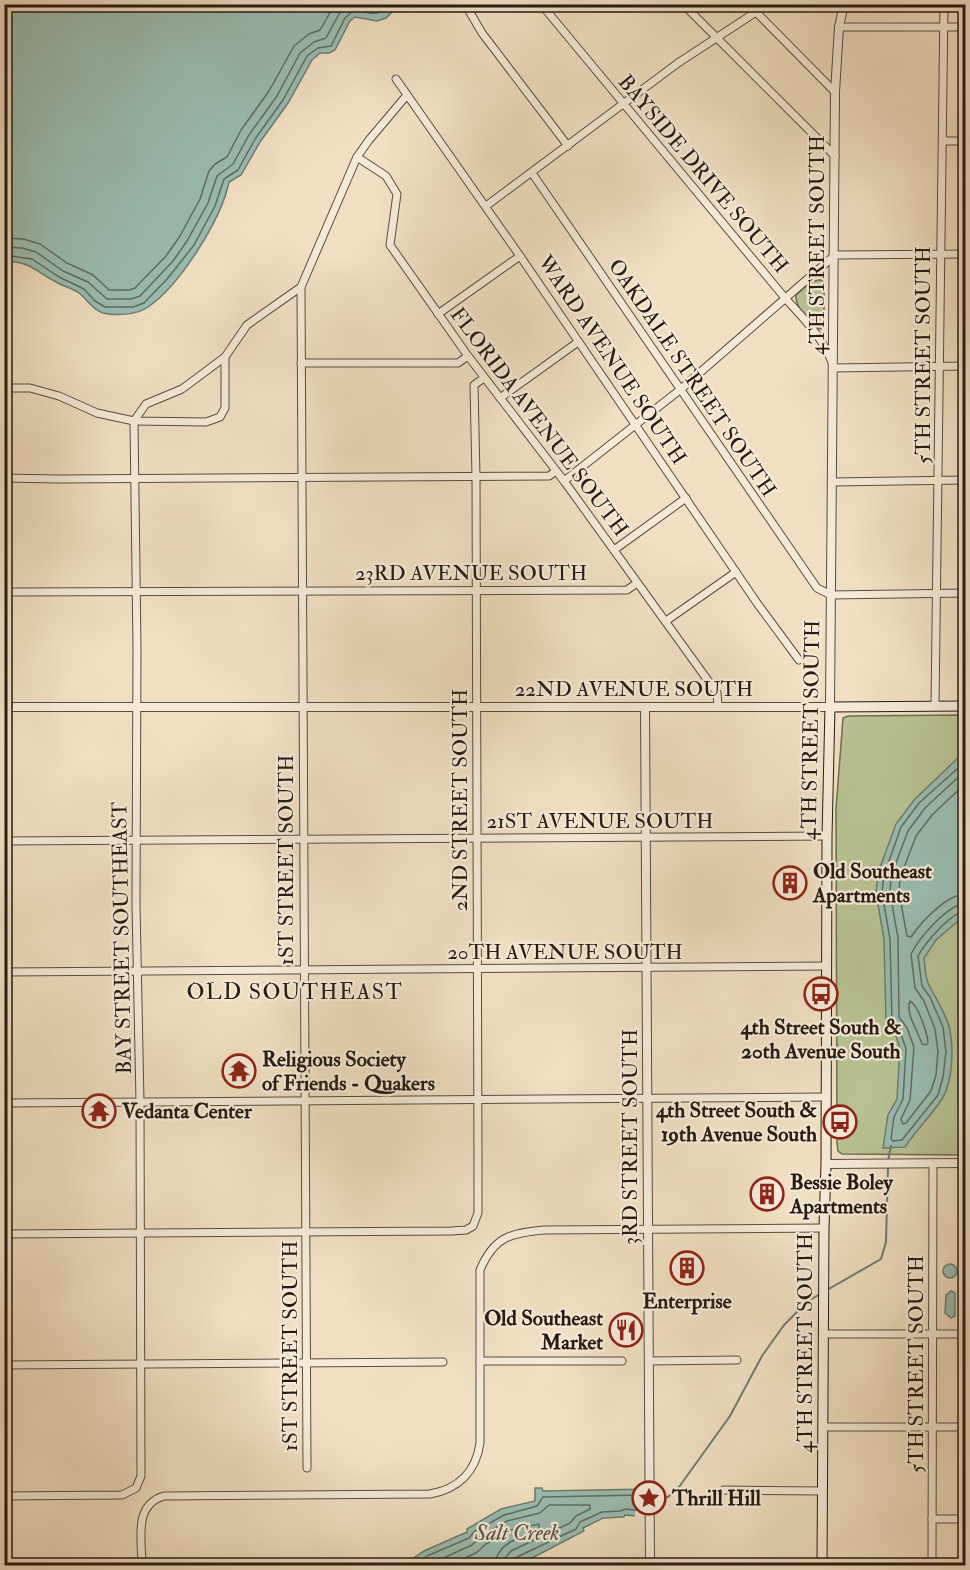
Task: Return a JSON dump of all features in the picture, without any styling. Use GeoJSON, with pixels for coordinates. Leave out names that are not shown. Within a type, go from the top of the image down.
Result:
{"type":"FeatureCollection","features":[{"type":"Feature","properties":{"kind":"main road","name":"22ND AVENUE SOUTH"},"geometry":{"type":"LineString","coordinates":[[830,707],[966,706]]}},
{"type":"Feature","properties":{"kind":"main road","name":"4TH STREET SOUTH"},"geometry":{"type":"LineString","coordinates":[[822,1566],[830,707]]}},
{"type":"Feature","properties":{"kind":"street"},"geometry":{"type":"LineString","coordinates":[[465,4],[482,33],[568,146]]}},
{"type":"Feature","properties":{"kind":"street","name":"BAYSIDE DRIVE SOUTH"},"geometry":{"type":"LineString","coordinates":[[541,4],[814,330],[827,349],[834,368]]}},
{"type":"Feature","properties":{"kind":"street"},"geometry":{"type":"LineString","coordinates":[[683,4],[835,156]]}},
{"type":"Feature","properties":{"kind":"street","name":"4TH STREET SOUTH"},"geometry":{"type":"LineString","coordinates":[[830,707],[835,92],[839,27],[844,4]]}},
{"type":"Feature","properties":{"kind":"street","name":"5TH STREET SOUTH"},"geometry":{"type":"LineString","coordinates":[[936,706],[944,4]]}},
{"type":"Feature","properties":{"kind":"street"},"geometry":{"type":"LineString","coordinates":[[486,206],[717,37],[756,12],[835,92]]}},
{"type":"Feature","properties":{"kind":"street"},"geometry":{"type":"LineString","coordinates":[[839,27],[966,27]]}},
{"type":"Feature","properties":{"kind":"street","name":"WARD AVENUE SOUTH"},"geometry":{"type":"LineString","coordinates":[[396,79],[799,660]]}},
{"type":"Feature","properties":{"kind":"street"},"geometry":{"type":"LineString","coordinates":[[134,421],[146,404],[182,389],[225,357],[248,325],[301,287],[357,157],[408,95]]}},
{"type":"Feature","properties":{"kind":"street"},"geometry":{"type":"LineString","coordinates":[[943,141],[966,141]]}},
{"type":"Feature","properties":{"kind":"street","name":"FLORIDA AVENUE SOUTH"},"geometry":{"type":"LineString","coordinates":[[357,157],[386,176],[397,194],[390,245],[484,378],[564,481],[666,621],[717,693],[718,707]]}},
{"type":"Feature","properties":{"kind":"street","name":"OAKDALE STREET SOUTH"},"geometry":{"type":"LineString","coordinates":[[532,172],[817,588],[831,595]]}},
{"type":"Feature","properties":{"kind":"street"},"geometry":{"type":"LineString","coordinates":[[564,481],[681,389],[835,255],[966,254]]}},
{"type":"Feature","properties":{"kind":"street"},"geometry":{"type":"LineString","coordinates":[[438,314],[520,256]]}},
{"type":"Feature","properties":{"kind":"street","name":"1ST STREET SOUTH"},"geometry":{"type":"LineString","coordinates":[[301,287],[304,590],[302,839],[307,1468]]}},
{"type":"Feature","properties":{"kind":"street"},"geometry":{"type":"LineString","coordinates":[[500,398],[578,342]]}},
{"type":"Feature","properties":{"kind":"street"},"geometry":{"type":"LineString","coordinates":[[301,363],[458,363],[468,356]]}},
{"type":"Feature","properties":{"kind":"street"},"geometry":{"type":"LineString","coordinates":[[4,388],[30,388],[59,396],[97,413],[134,421],[207,422],[220,417],[225,408],[225,357]]}},
{"type":"Feature","properties":{"kind":"street"},"geometry":{"type":"LineString","coordinates":[[834,368],[966,366]]}},
{"type":"Feature","properties":{"kind":"street","name":"2ND STREET SOUTH"},"geometry":{"type":"LineString","coordinates":[[306,1231],[466,1230],[473,1226],[478,1213],[474,385],[484,378]]}},
{"type":"Feature","properties":{"kind":"street","name":"BAY STREET SOUTHEAST"},"geometry":{"type":"LineString","coordinates":[[4,1496],[122,1496],[136,1488],[140,1482],[142,1470],[134,421]]}},
{"type":"Feature","properties":{"kind":"street"},"geometry":{"type":"LineString","coordinates":[[4,478],[476,477],[549,476],[556,471]]}},
{"type":"Feature","properties":{"kind":"street"},"geometry":{"type":"LineString","coordinates":[[832,482],[966,480]]}},
{"type":"Feature","properties":{"kind":"street"},"geometry":{"type":"LineString","coordinates":[[614,550],[686,498]]}},
{"type":"Feature","properties":{"kind":"street"},"geometry":{"type":"LineString","coordinates":[[666,621],[736,572]]}},
{"type":"Feature","properties":{"kind":"street","name":"23RD AVENUE SOUTH"},"geometry":{"type":"LineString","coordinates":[[4,591],[627,590],[637,583]]}},
{"type":"Feature","properties":{"kind":"street"},"geometry":{"type":"LineString","coordinates":[[831,595],[966,593]]}},
{"type":"Feature","properties":{"kind":"street","name":"22ND AVENUE SOUTH"},"geometry":{"type":"LineString","coordinates":[[4,707],[830,707]]}},
{"type":"Feature","properties":{"kind":"street","name":"3RD STREET SOUTH"},"geometry":{"type":"LineString","coordinates":[[645,707],[650,1566]]}},
{"type":"Feature","properties":{"kind":"street","name":"21ST AVENUE SOUTH"},"geometry":{"type":"LineString","coordinates":[[4,841],[827,836]]}},
{"type":"Feature","properties":{"kind":"street","name":"20TH AVENUE SOUTH"},"geometry":{"type":"LineString","coordinates":[[4,972],[827,966]]}},
{"type":"Feature","properties":{"kind":"street"},"geometry":{"type":"LineString","coordinates":[[4,1103],[826,1096]]}},
{"type":"Feature","properties":{"kind":"street","name":"5TH STREET SOUTH"},"geometry":{"type":"LineString","coordinates":[[932,1566],[933,1163]]}},
{"type":"Feature","properties":{"kind":"street"},"geometry":{"type":"LineString","coordinates":[[826,1164],[966,1163]]}},
{"type":"Feature","properties":{"kind":"street"},"geometry":{"type":"LineString","coordinates":[[142,1566],[142,1517],[144,1510],[157,1498],[172,1495],[430,1494],[446,1490],[463,1480],[474,1467],[479,1453],[480,1270],[486,1256],[499,1241],[511,1235],[544,1230],[824,1228]]}},
{"type":"Feature","properties":{"kind":"street"},"geometry":{"type":"LineString","coordinates":[[4,1234],[306,1231]]}},
{"type":"Feature","properties":{"kind":"street"},"geometry":{"type":"LineString","coordinates":[[824,1334],[966,1334]]}},
{"type":"Feature","properties":{"kind":"street"},"geometry":{"type":"LineString","coordinates":[[649,1361],[737,1360]]}},
{"type":"Feature","properties":{"kind":"street"},"geometry":{"type":"LineString","coordinates":[[480,1361],[622,1361]]}},
{"type":"Feature","properties":{"kind":"street"},"geometry":{"type":"LineString","coordinates":[[4,1365],[443,1362]]}},
{"type":"Feature","properties":{"kind":"street"},"geometry":{"type":"LineString","coordinates":[[824,1427],[966,1427]]}},
{"type":"Feature","properties":{"kind":"street"},"geometry":{"type":"LineString","coordinates":[[724,1490],[822,1491]]}},
{"type":"Feature","properties":{"kind":"street"},"geometry":{"type":"LineString","coordinates":[[932,1519],[966,1519]]}},
{"type":"Feature","properties":{"kind":"green space"},"geometry":{"type":"Polygon","coordinates":[[[819,280],[824,283],[824,326],[821,329],[817,328],[803,313],[796,300],[796,295],[811,282],[819,280]]]}},
{"type":"Feature","properties":{"kind":"green space"},"geometry":{"type":"Polygon","coordinates":[[[965,715],[965,1155],[842,1154],[838,1151],[837,1143],[836,809],[843,718],[848,716],[965,715]]]}},
{"type":"Feature","properties":{"kind":"water"},"geometry":{"type":"Polygon","coordinates":[[[4,5],[399,5],[386,18],[377,21],[355,17],[350,21],[335,50],[320,53],[312,60],[288,103],[260,142],[241,175],[229,182],[225,197],[208,232],[186,268],[173,284],[148,307],[138,312],[120,315],[99,312],[76,291],[22,263],[5,261],[4,5]]]}},
{"type":"Feature","properties":{"kind":"water"},"geometry":{"type":"Polygon","coordinates":[[[965,754],[965,915],[936,940],[924,958],[928,982],[949,1026],[952,1044],[950,1074],[942,1099],[905,1147],[883,1148],[888,1115],[897,1099],[900,1048],[895,1033],[886,1023],[884,939],[876,893],[878,873],[896,824],[915,799],[965,754]]]}},
{"type":"Feature","properties":{"kind":"water"},"geometry":{"type":"Polygon","coordinates":[[[950,1264],[955,1266],[957,1271],[955,1276],[950,1278],[945,1276],[943,1271],[945,1266],[950,1264]]]}},
{"type":"Feature","properties":{"kind":"water"},"geometry":{"type":"Polygon","coordinates":[[[951,1291],[955,1293],[955,1316],[951,1318],[945,1313],[946,1295],[951,1291]]]}},
{"type":"Feature","properties":{"kind":"water","name":"Salt Creek"},"geometry":{"type":"Polygon","coordinates":[[[535,1488],[542,1488],[543,1491],[649,1489],[649,1517],[625,1515],[624,1517],[603,1518],[583,1528],[584,1531],[532,1558],[510,1565],[402,1566],[424,1551],[467,1532],[467,1529],[501,1509],[535,1501],[535,1488]]]}},
{"type":"Feature","properties":{"kind":"pier"},"geometry":{"type":"Polygon","coordinates":[[[650,1486],[652,1517],[635,1517],[635,1487],[650,1486]]]}},
{"type":"Feature","properties":{"kind":"waterway"},"geometry":{"type":"LineString","coordinates":[[888,1161],[891,1146]]}},
{"type":"Feature","properties":{"kind":"waterway"},"geometry":{"type":"LineString","coordinates":[[827,1290],[881,1259],[886,1242],[888,1167]]}},
{"type":"Feature","properties":{"kind":"waterway"},"geometry":{"type":"LineString","coordinates":[[653,1498],[668,1497],[679,1487],[730,1416],[762,1356],[784,1325],[808,1301],[822,1293]]}},
{"type":"Feature","properties":{"kind":"place","name":"Old Southeast Apartments"},"geometry":{"type":"Point","coordinates":[790,883]}},
{"type":"Feature","properties":{"kind":"place","name":"4th Street South & 20th Avenue South"},"geometry":{"type":"Point","coordinates":[821,994]}},
{"type":"Feature","properties":{"kind":"place","name":"Religious Society of Friends - Quakers"},"geometry":{"type":"Point","coordinates":[239,1071]}},
{"type":"Feature","properties":{"kind":"place","name":"Vedanta Center"},"geometry":{"type":"Point","coordinates":[99,1111]}},
{"type":"Feature","properties":{"kind":"place","name":"4th Street South & 19th Avenue South"},"geometry":{"type":"Point","coordinates":[840,1122]}},
{"type":"Feature","properties":{"kind":"place","name":"Bessie Boley Apartments"},"geometry":{"type":"Point","coordinates":[767,1194]}},
{"type":"Feature","properties":{"kind":"place","name":"Enterprise"},"geometry":{"type":"Point","coordinates":[687,1268]}},
{"type":"Feature","properties":{"kind":"place","name":"Old Southeast Market"},"geometry":{"type":"Point","coordinates":[626,1330]}},
{"type":"Feature","properties":{"kind":"place","name":"Thrill Hill"},"geometry":{"type":"Point","coordinates":[649,1498]}},
{"type":"Feature","properties":{"kind":"district","name":"OLD SOUTHEAST"},"geometry":{"type":"Point","coordinates":[295,992]}}]}
